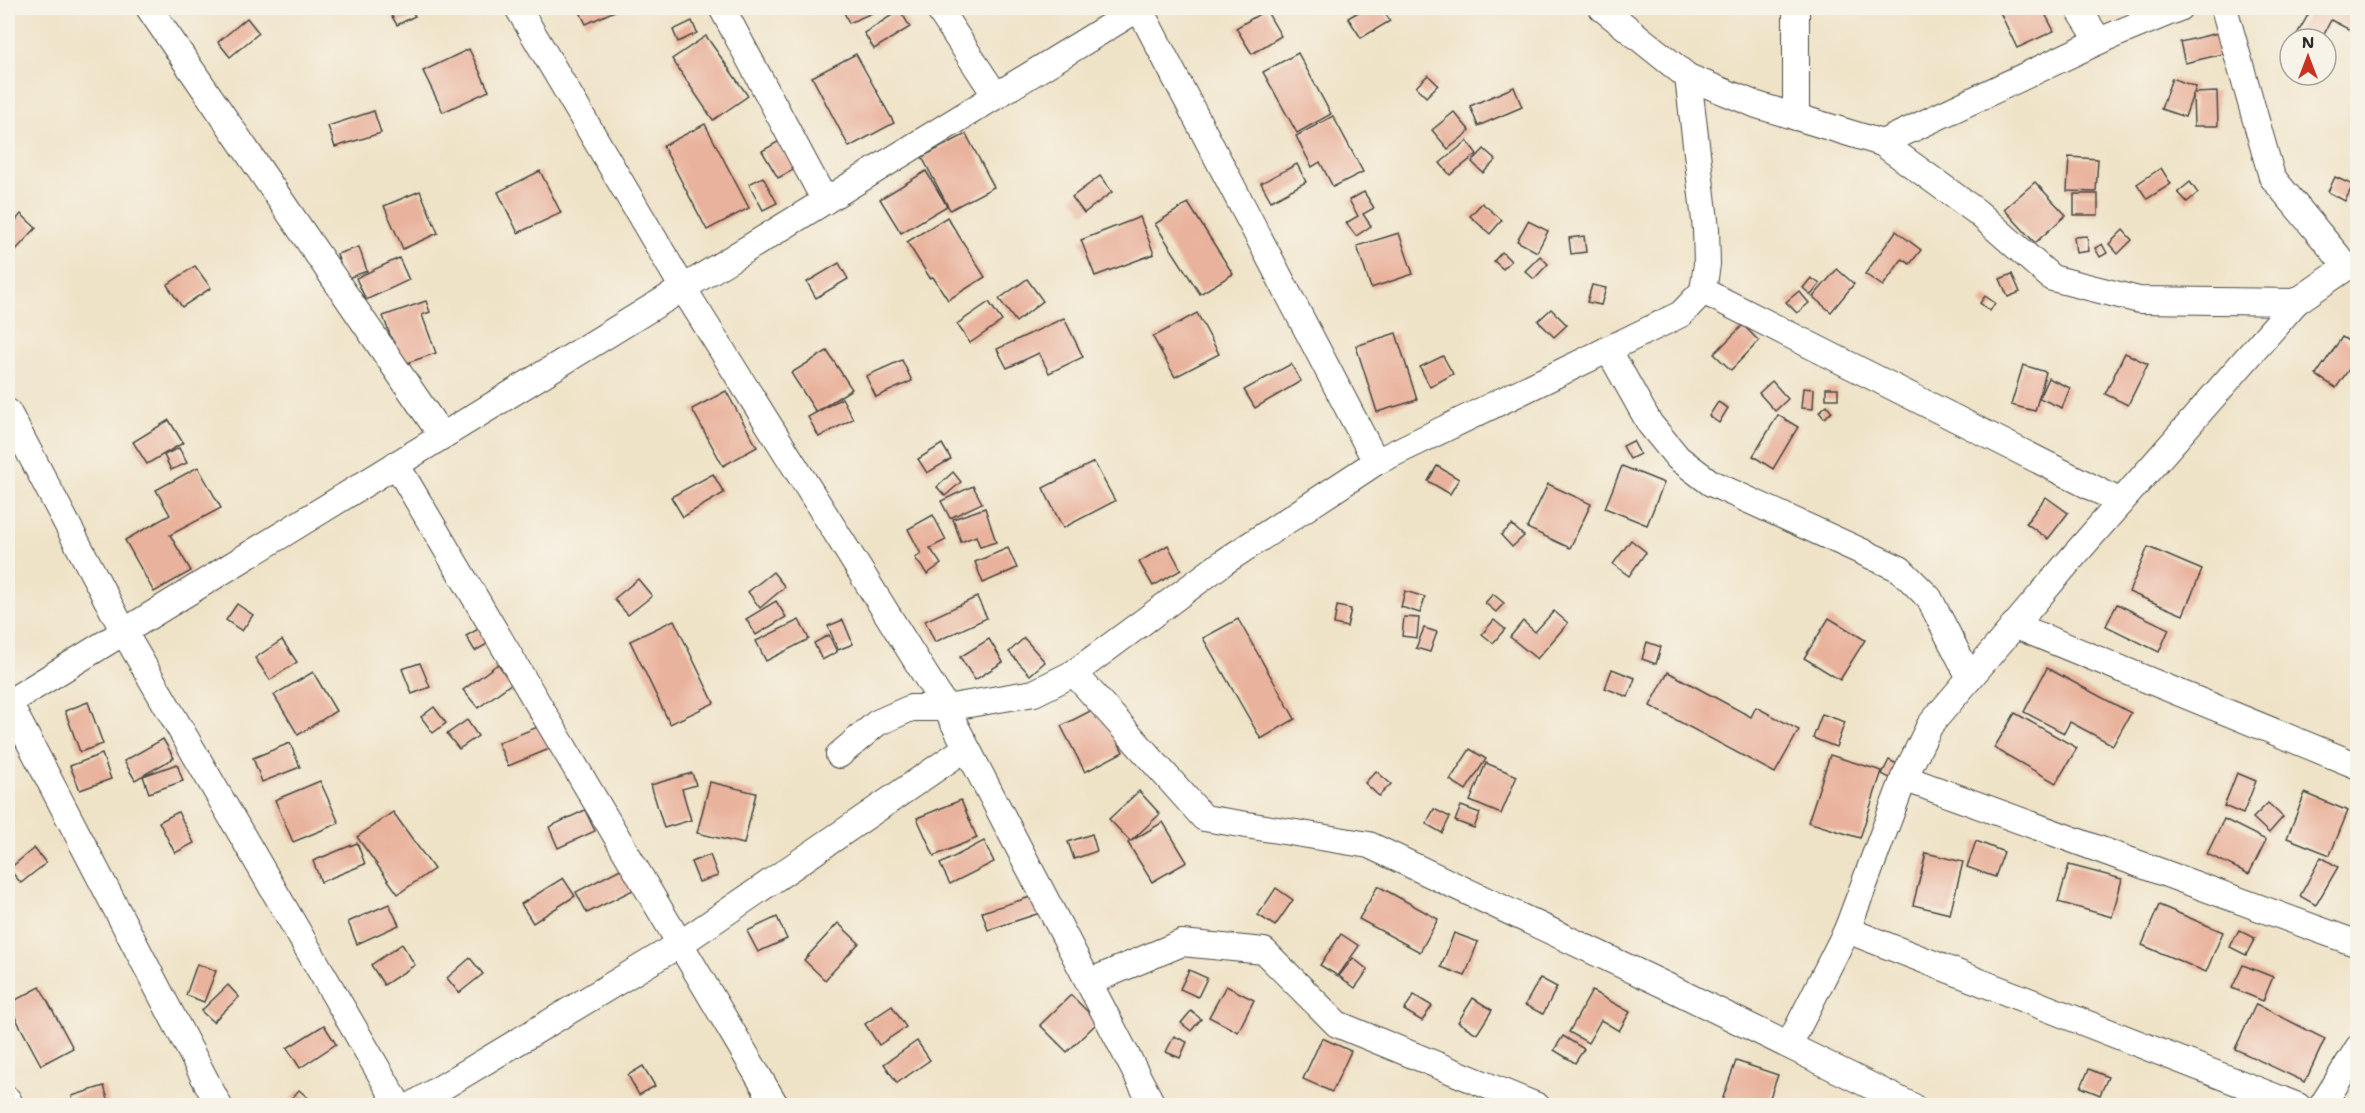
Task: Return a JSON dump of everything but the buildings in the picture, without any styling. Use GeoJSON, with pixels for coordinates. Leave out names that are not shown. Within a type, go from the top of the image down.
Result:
{"type":"FeatureCollection","features":[{"type":"Feature","properties":{"kind":"street"},"geometry":{"type":"LineString","coordinates":[[149,8],[442,436]]}},
{"type":"Feature","properties":{"kind":"street"},"geometry":{"type":"LineString","coordinates":[[518,8],[683,288],[946,708],[1153,1106]]}},
{"type":"Feature","properties":{"kind":"street"},"geometry":{"type":"LineString","coordinates":[[722,8],[825,201]]}},
{"type":"Feature","properties":{"kind":"street"},"geometry":{"type":"LineString","coordinates":[[938,8],[996,96]]}},
{"type":"Feature","properties":{"kind":"street"},"geometry":{"type":"LineString","coordinates":[[219,1106],[8,702],[1139,8],[1376,462]]}},
{"type":"Feature","properties":{"kind":"street"},"geometry":{"type":"LineString","coordinates":[[1602,8],[1688,77],[1757,105],[1882,143],[1977,213],[2052,278],[2139,300],[2296,302]]}},
{"type":"Feature","properties":{"kind":"street"},"geometry":{"type":"LineString","coordinates":[[1796,8],[1796,117]]}},
{"type":"Feature","properties":{"kind":"street"},"geometry":{"type":"LineString","coordinates":[[2078,8],[2099,41]]}},
{"type":"Feature","properties":{"kind":"street"},"geometry":{"type":"LineString","coordinates":[[1882,143],[2099,41],[2179,8]]}},
{"type":"Feature","properties":{"kind":"street"},"geometry":{"type":"LineString","coordinates":[[1789,1045],[1847,930],[1904,778],[1930,725],[2014,625],[2296,302],[2354,263],[2272,177],[2224,8]]}},
{"type":"Feature","properties":{"kind":"street"},"geometry":{"type":"LineString","coordinates":[[839,755],[877,723],[911,708],[946,708],[1034,693],[1074,673],[1224,562],[1376,462],[1682,314],[1703,291],[1707,264],[1706,229],[1688,77]]}},
{"type":"Feature","properties":{"kind":"street"},"geometry":{"type":"LineString","coordinates":[[1703,291],[2121,502]]}},
{"type":"Feature","properties":{"kind":"street"},"geometry":{"type":"LineString","coordinates":[[1608,349],[1650,424],[1678,458],[1711,483],[1900,569],[1929,598],[1970,678]]}},
{"type":"Feature","properties":{"kind":"street"},"geometry":{"type":"LineString","coordinates":[[8,412],[124,632],[399,1106]]}},
{"type":"Feature","properties":{"kind":"street"},"geometry":{"type":"LineString","coordinates":[[396,464],[776,1106]]}},
{"type":"Feature","properties":{"kind":"street"},"geometry":{"type":"LineString","coordinates":[[2014,625],[2358,766]]}},
{"type":"Feature","properties":{"kind":"street"},"geometry":{"type":"LineString","coordinates":[[1074,673],[1204,818],[1370,845],[1912,1106]]}},
{"type":"Feature","properties":{"kind":"street"},"geometry":{"type":"LineString","coordinates":[[411,1106],[681,944],[966,748]]}},
{"type":"Feature","properties":{"kind":"street"},"geometry":{"type":"LineString","coordinates":[[1904,778],[2358,944]]}},
{"type":"Feature","properties":{"kind":"street"},"geometry":{"type":"LineString","coordinates":[[1847,930],[2298,1106]]}},
{"type":"Feature","properties":{"kind":"street"},"geometry":{"type":"LineString","coordinates":[[1089,982],[1182,943],[1264,951],[1337,1024],[1537,1106]]}},
{"type":"Feature","properties":{"kind":"street"},"geometry":{"type":"LineString","coordinates":[[2322,1106],[2358,1048]]}},
{"type":"Feature","properties":{"kind":"street"},"geometry":{"type":"LineString","coordinates":[[8,1100],[10,1106]]}}]}
